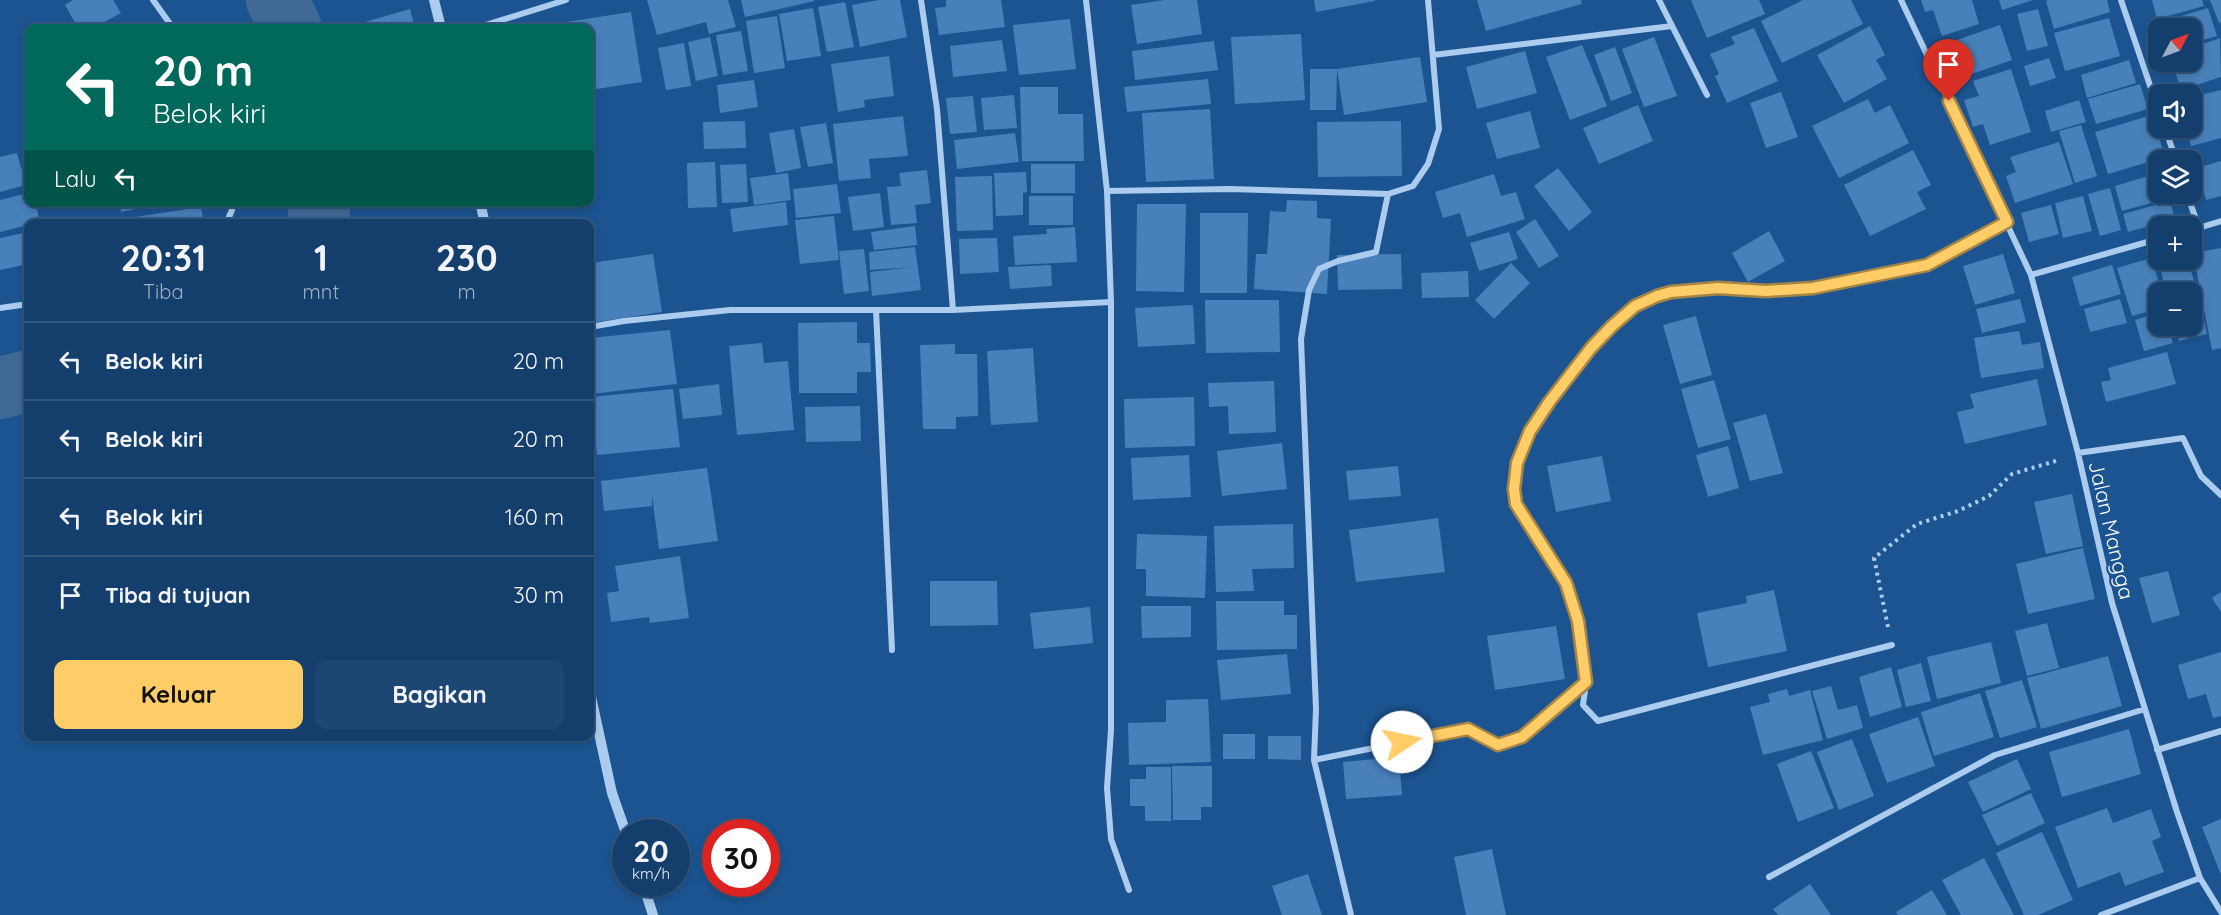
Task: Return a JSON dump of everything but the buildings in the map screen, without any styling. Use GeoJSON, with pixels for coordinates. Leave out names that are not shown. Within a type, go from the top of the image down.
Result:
{"type":"FeatureCollection","features":[{"type":"Feature","properties":{"kind":"street"},"geometry":{"type":"LineString","coordinates":[[153,0],[170,24]]}},
{"type":"Feature","properties":{"kind":"street"},"geometry":{"type":"LineString","coordinates":[[434,0],[440,24]]}},
{"type":"Feature","properties":{"kind":"street"},"geometry":{"type":"LineString","coordinates":[[489,24],[566,0]]}},
{"type":"Feature","properties":{"kind":"street"},"geometry":{"type":"LineString","coordinates":[[921,0],[937,109],[953,309]]}},
{"type":"Feature","properties":{"kind":"street"},"geometry":{"type":"LineString","coordinates":[[1086,0],[1107,191],[1111,302],[1111,729],[1107,788],[1111,839],[1129,890]]}},
{"type":"Feature","properties":{"kind":"street"},"geometry":{"type":"LineString","coordinates":[[1107,191],[1230,189],[1388,194],[1413,186],[1428,164],[1439,129],[1428,0]]}},
{"type":"Feature","properties":{"kind":"street"},"geometry":{"type":"LineString","coordinates":[[1659,0],[1707,95]]}},
{"type":"Feature","properties":{"kind":"street","name":"Jalan Mangga"},"geometry":{"type":"LineString","coordinates":[[1901,0],[2031,275],[2078,453],[2112,603],[2157,750],[2200,878],[2221,912]]}},
{"type":"Feature","properties":{"kind":"street"},"geometry":{"type":"LineString","coordinates":[[2121,0],[2150,84]]}},
{"type":"Feature","properties":{"kind":"street"},"geometry":{"type":"LineString","coordinates":[[1433,55],[1672,26]]}},
{"type":"Feature","properties":{"kind":"street"},"geometry":{"type":"LineString","coordinates":[[1351,915],[1314,760],[1316,709],[1301,339],[1309,290],[1319,269],[1338,261],[1376,252],[1388,194]]}},
{"type":"Feature","properties":{"kind":"street"},"geometry":{"type":"LineString","coordinates":[[2202,227],[2221,221]]}},
{"type":"Feature","properties":{"kind":"street"},"geometry":{"type":"LineString","coordinates":[[1892,645],[1598,721],[1583,705],[1586,682],[1578,621],[1566,583],[1516,504],[1514,489],[1517,463],[1530,431],[1550,401],[1591,348],[1635,306],[1671,292],[1718,288],[1766,291],[1813,288],[1927,265],[2007,222]]}},
{"type":"Feature","properties":{"kind":"street"},"geometry":{"type":"LineString","coordinates":[[2031,275],[2148,242]]}},
{"type":"Feature","properties":{"kind":"street"},"geometry":{"type":"LineString","coordinates":[[594,326],[730,310],[953,309],[1111,302]]}},
{"type":"Feature","properties":{"kind":"street"},"geometry":{"type":"LineString","coordinates":[[0,308],[24,305]]}},
{"type":"Feature","properties":{"kind":"street"},"geometry":{"type":"LineString","coordinates":[[876,310],[892,650]]}},
{"type":"Feature","properties":{"kind":"street"},"geometry":{"type":"LineString","coordinates":[[2078,453],[2183,438],[2201,476],[2221,495]]}},
{"type":"Feature","properties":{"kind":"street"},"geometry":{"type":"LineString","coordinates":[[1314,760],[1468,729],[1498,745],[1522,737],[1586,682]]}},
{"type":"Feature","properties":{"kind":"street"},"geometry":{"type":"LineString","coordinates":[[1769,877],[1995,755],[2145,709]]}},
{"type":"Feature","properties":{"kind":"street"},"geometry":{"type":"LineString","coordinates":[[594,710],[612,793],[621,819]]}},
{"type":"Feature","properties":{"kind":"street"},"geometry":{"type":"LineString","coordinates":[[2157,750],[2221,731]]}},
{"type":"Feature","properties":{"kind":"street"},"geometry":{"type":"LineString","coordinates":[[2101,915],[2200,878]]}},
{"type":"Feature","properties":{"kind":"street"},"geometry":{"type":"LineString","coordinates":[[647,897],[653,915]]}},
{"type":"Feature","properties":{"kind":"path"},"geometry":{"type":"LineString","coordinates":[[1892,645],[1874,558],[1917,524],[1958,511],[1989,496],[2012,474],[2078,453]]}},
{"type":"Feature","properties":{"kind":"waterway"},"geometry":{"type":"LineString","coordinates":[[277,0],[289,24]]}},
{"type":"Feature","properties":{"kind":"waterway"},"geometry":{"type":"LineString","coordinates":[[319,207],[319,219]]}},
{"type":"Feature","properties":{"kind":"waterway"},"geometry":{"type":"LineString","coordinates":[[0,388],[24,382]]}},
{"type":"Feature","properties":{"kind":"route"},"geometry":{"type":"LineString","coordinates":[[1402,742],[1468,729],[1498,745],[1522,737],[1586,682],[1578,621],[1566,583],[1516,504],[1514,489],[1517,463],[1530,431],[1550,401],[1591,348],[1635,306],[1671,292],[1718,288],[1766,291],[1813,288],[1927,265],[2007,222],[1949,101]]}}]}
